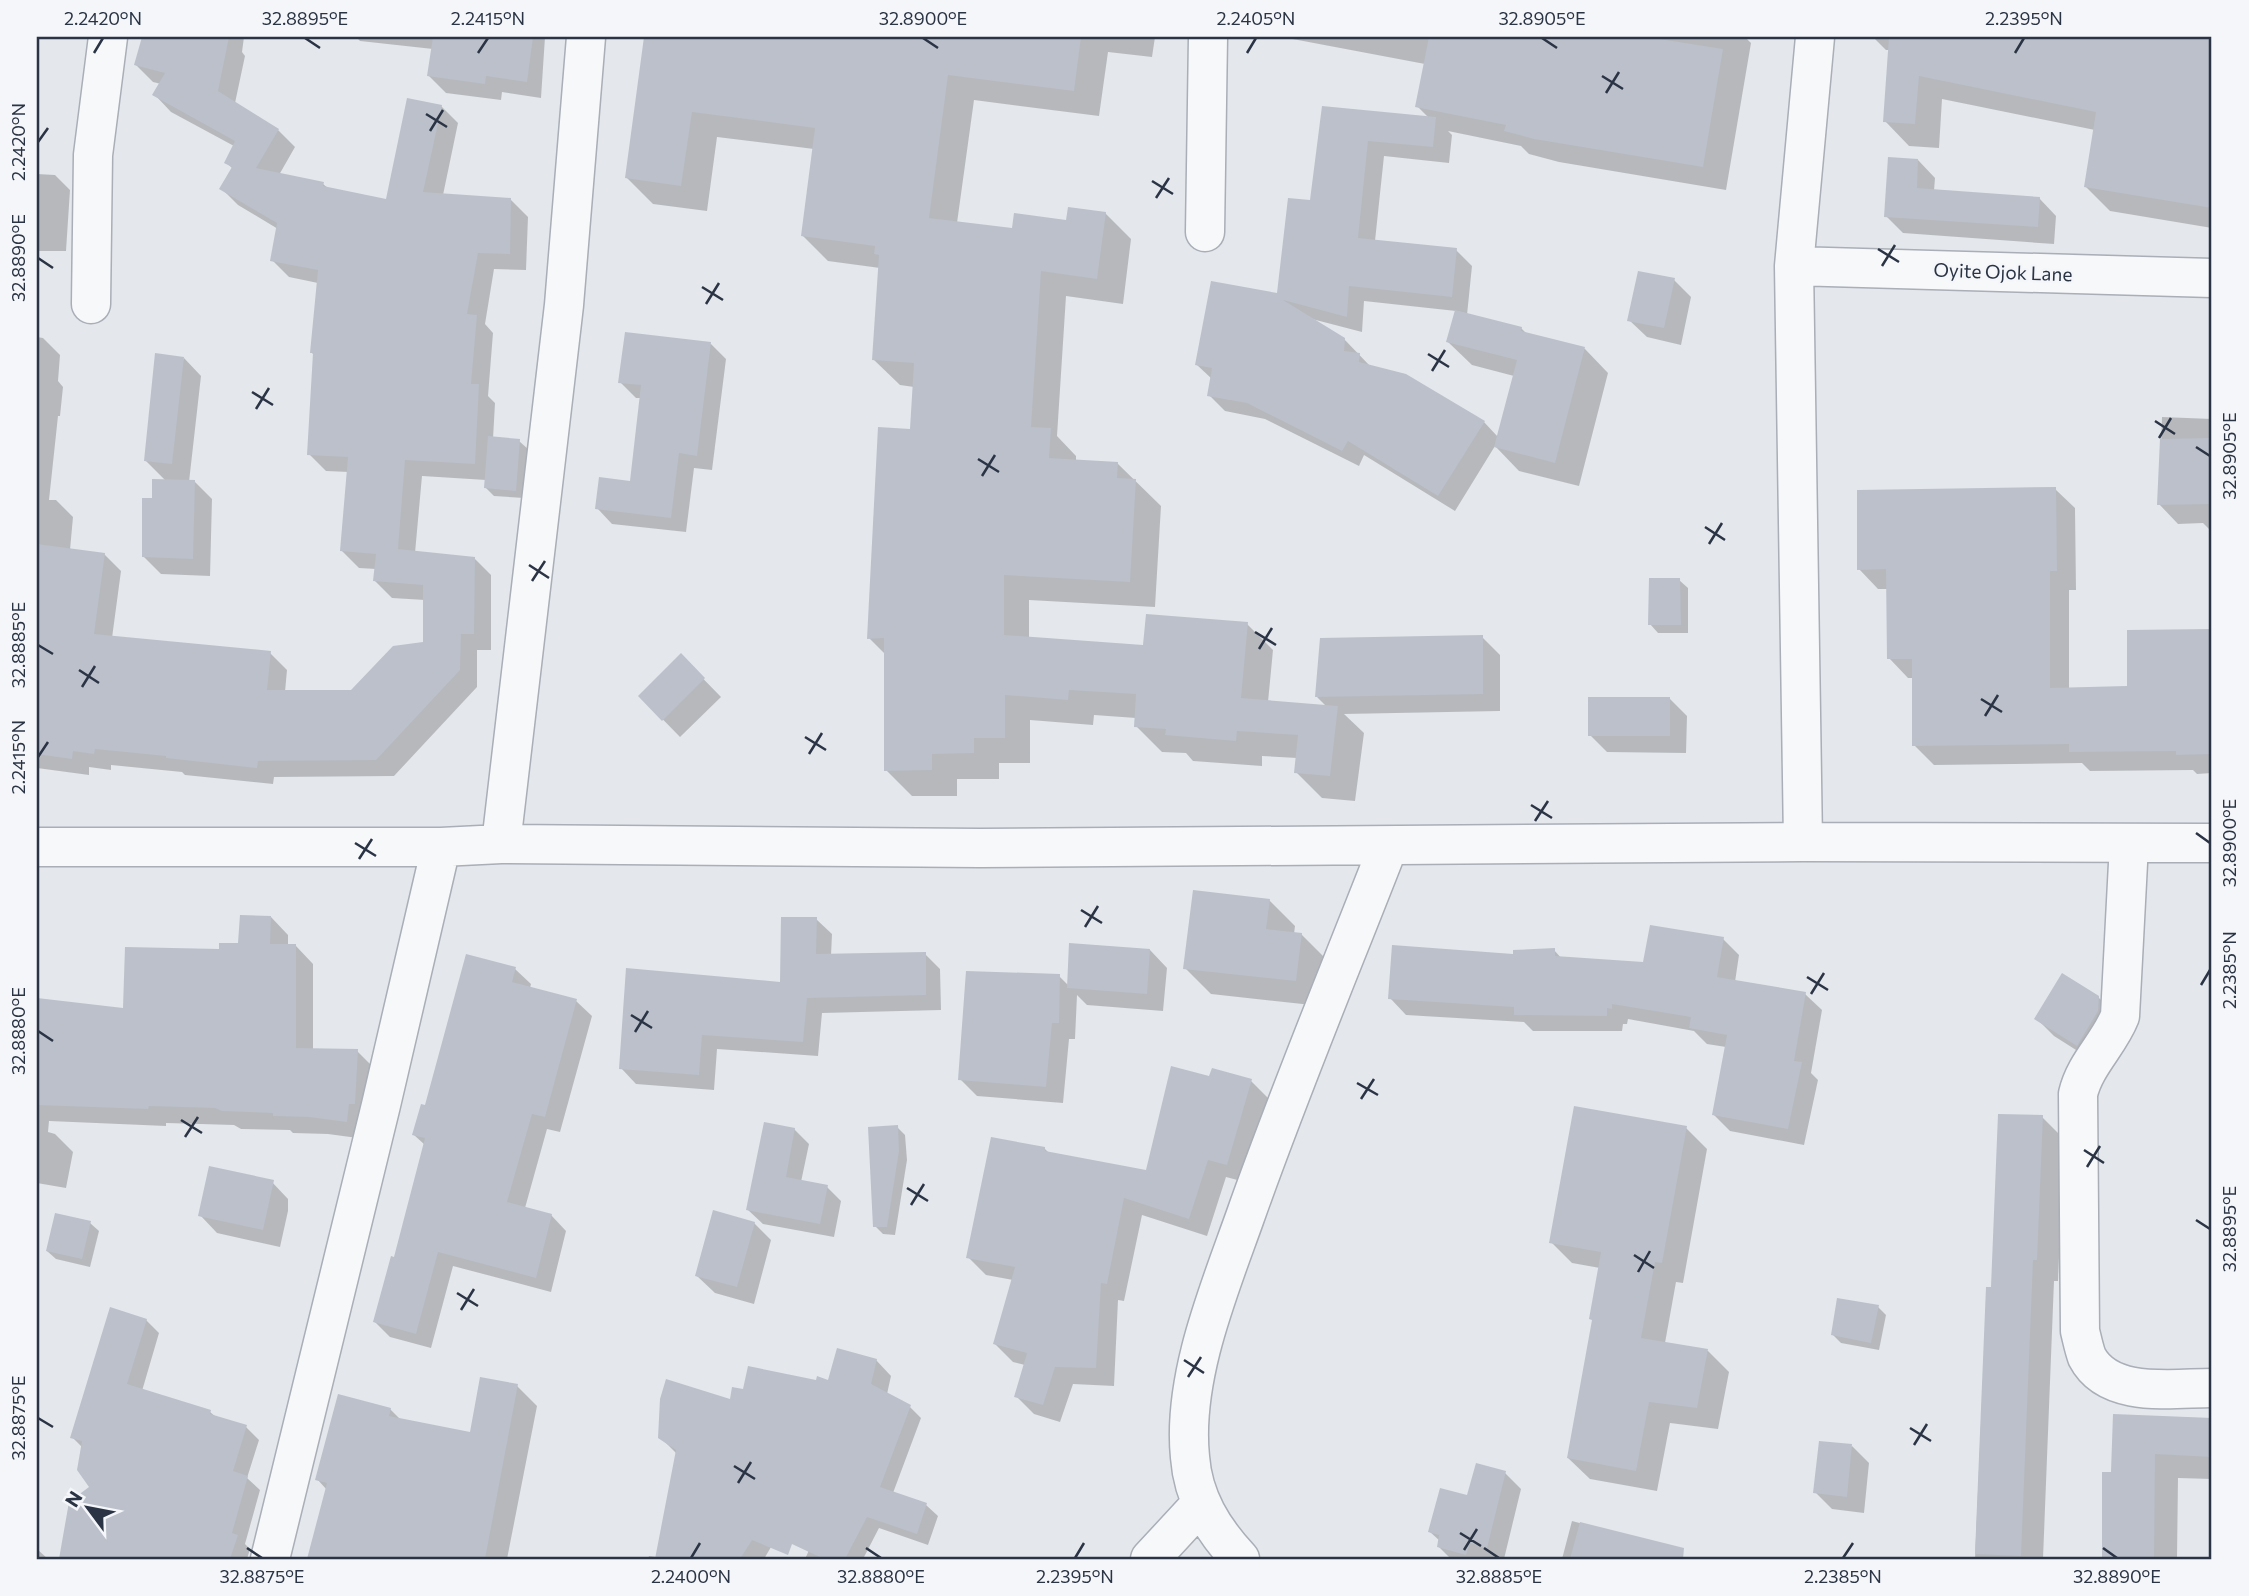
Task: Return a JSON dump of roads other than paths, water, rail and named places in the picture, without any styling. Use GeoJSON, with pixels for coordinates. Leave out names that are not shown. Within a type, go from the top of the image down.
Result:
{"type":"FeatureCollection","features":[{"type":"Feature","properties":{"kind":"street"},"geometry":{"type":"LineString","coordinates":[[91,304],[93,155],[108,37]]}},
{"type":"Feature","properties":{"kind":"street"},"geometry":{"type":"LineString","coordinates":[[501,844],[564,305],[586,37]]}},
{"type":"Feature","properties":{"kind":"street"},"geometry":{"type":"LineString","coordinates":[[1205,232],[1208,37]]}},
{"type":"Feature","properties":{"kind":"street"},"geometry":{"type":"LineString","coordinates":[[1803,842],[1794,266],[1815,37]]}},
{"type":"Feature","properties":{"kind":"street","name":"Oyite Ojok Lane"},"geometry":{"type":"LineString","coordinates":[[1794,266],[2212,278]]}},
{"type":"Feature","properties":{"kind":"street"},"geometry":{"type":"LineString","coordinates":[[37,847],[440,847],[501,844],[967,848],[1803,842],[2212,843]]}},
{"type":"Feature","properties":{"kind":"street"},"geometry":{"type":"LineString","coordinates":[[2129,844],[2120,1016],[2115,1029],[2082,1079],[2078,1094],[2080,1331],[2088,1357],[2100,1373],[2118,1384],[2139,1387],[2212,1388]]}},
{"type":"Feature","properties":{"kind":"street"},"geometry":{"type":"LineString","coordinates":[[270,1559],[381,1104],[440,847]]}},
{"type":"Feature","properties":{"kind":"street"},"geometry":{"type":"LineString","coordinates":[[1240,1559],[1200,1505],[1190,1458],[1191,1410],[1197,1370],[1208,1321],[1272,1141],[1388,847]]}},
{"type":"Feature","properties":{"kind":"street"},"geometry":{"type":"LineString","coordinates":[[1150,1559],[1200,1505]]}}]}
